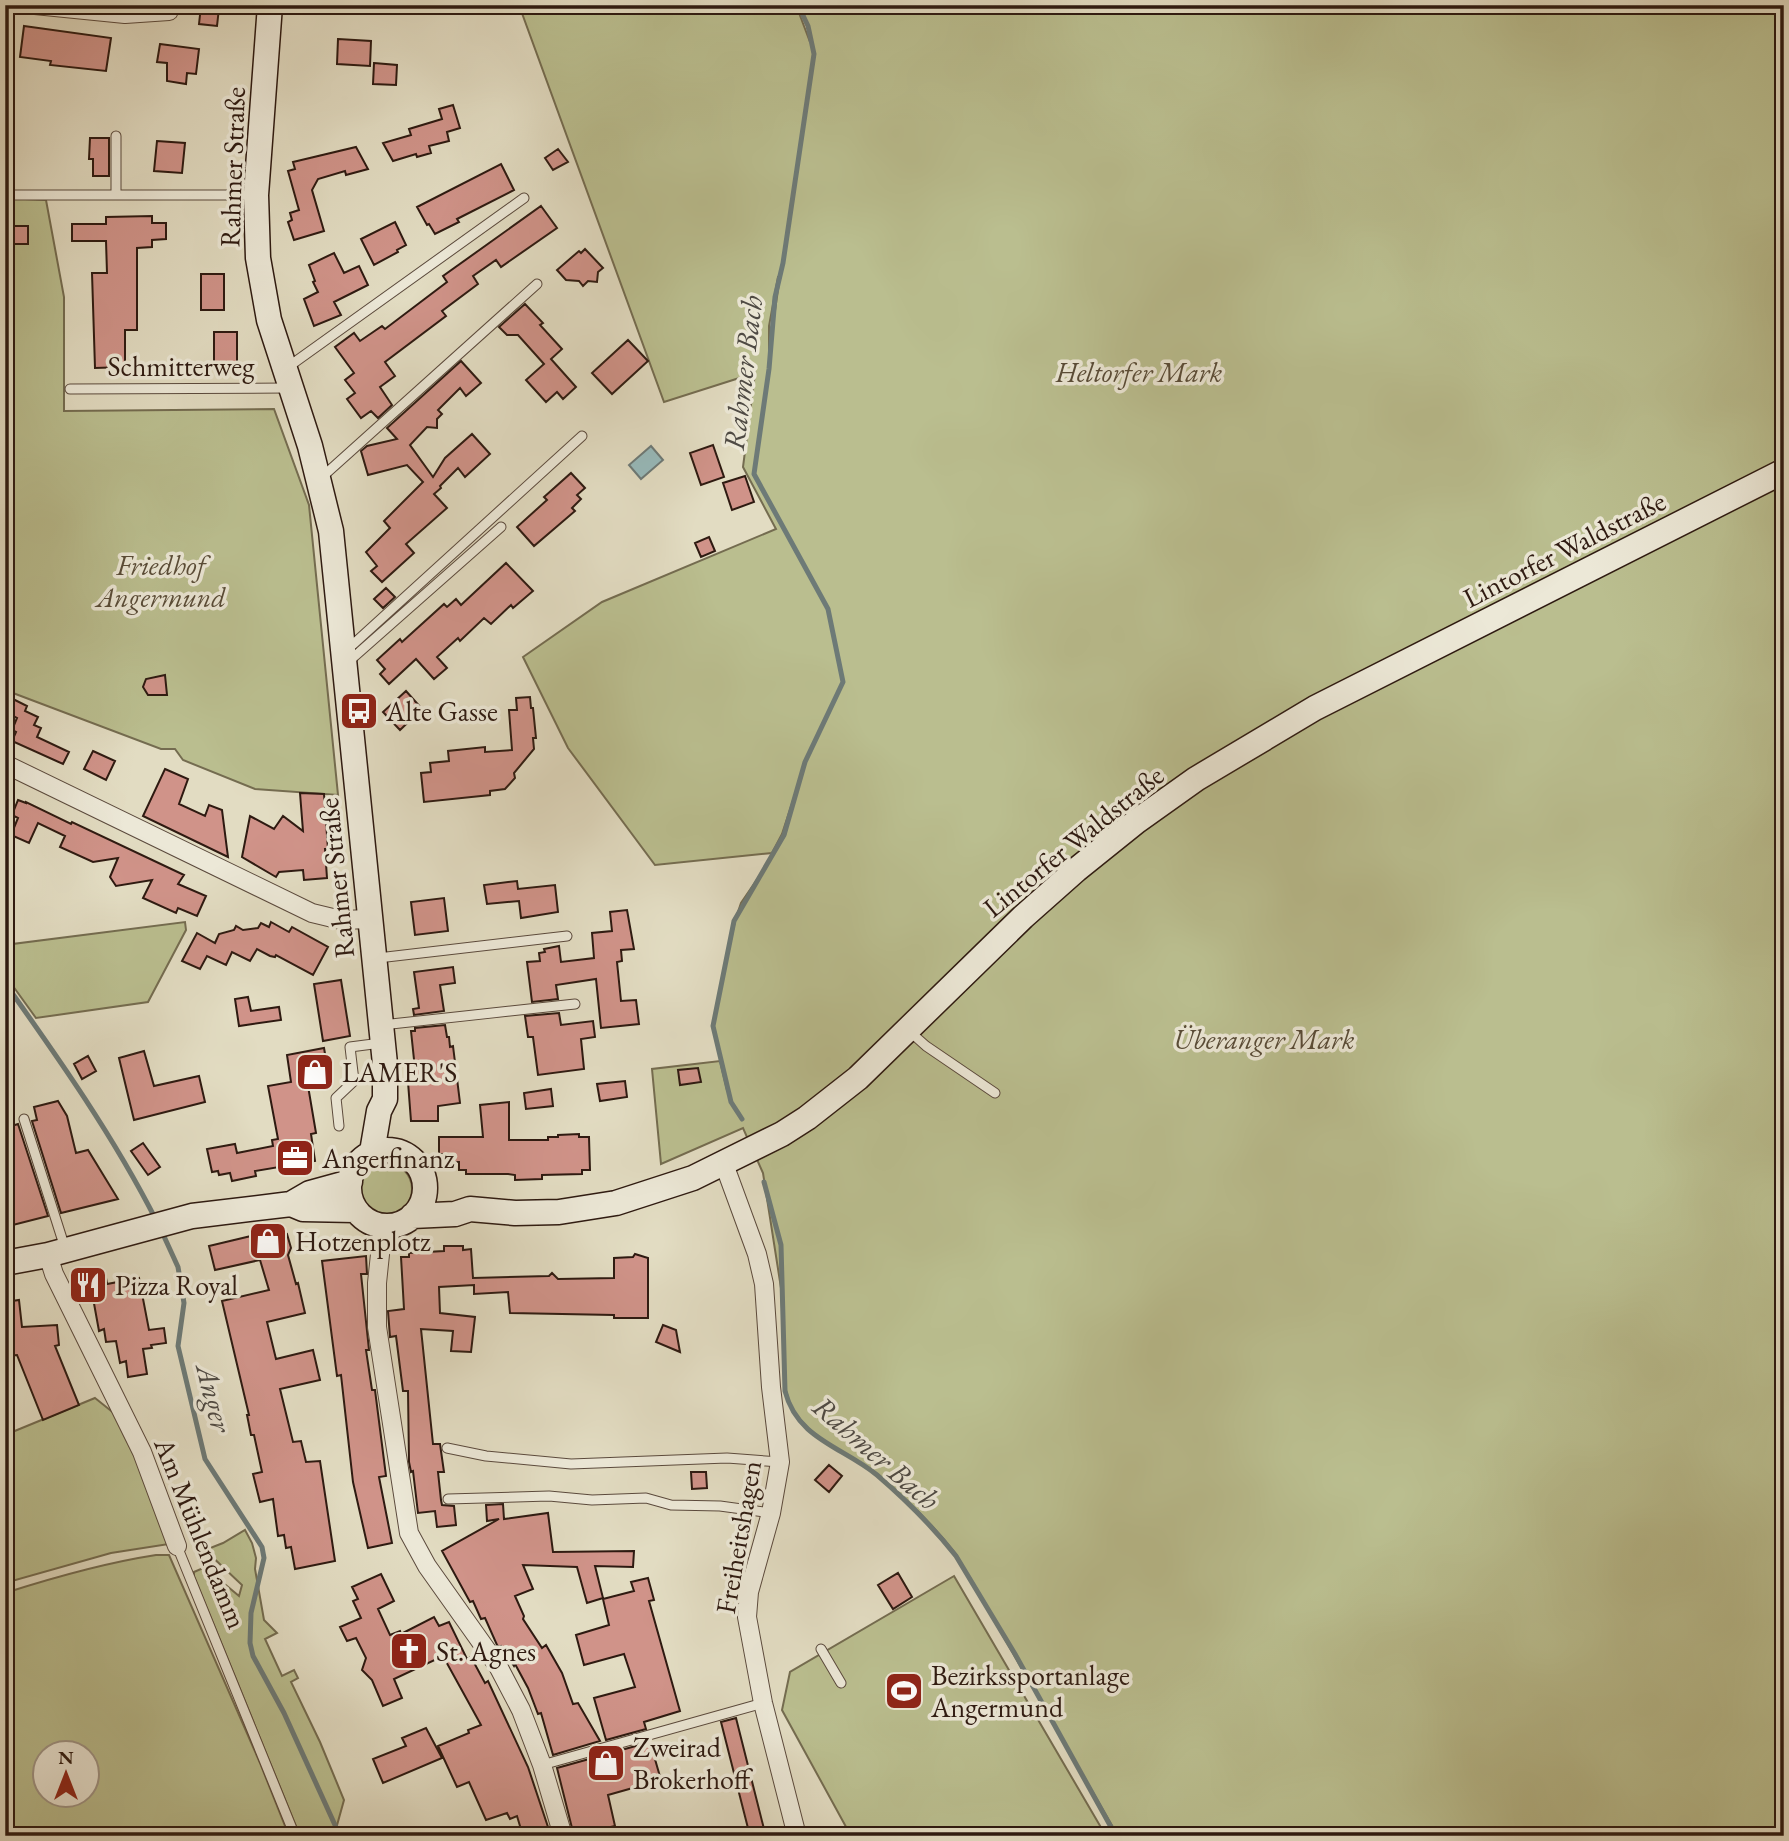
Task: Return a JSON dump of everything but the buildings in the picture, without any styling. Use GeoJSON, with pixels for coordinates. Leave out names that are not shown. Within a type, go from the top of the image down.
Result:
{"type":"FeatureCollection","features":[{"type":"Feature","properties":{"kind":"main road","name":"Rahmer Straße"},"geometry":{"type":"LineString","coordinates":[[270,5],[256,195],[258,258],[269,320],[319,479],[331,531],[382,1034],[385,1099],[379,1111],[372,1152]]}},
{"type":"Feature","properties":{"kind":"main road","name":"Lintorfer Waldstraße"},"geometry":{"type":"LineString","coordinates":[[412,1216],[454,1214],[470,1209],[515,1213],[596,1207],[693,1178],[782,1134],[858,1078],[1023,917],[1106,845],[1238,752],[1350,689],[1784,471]]}},
{"type":"Feature","properties":{"kind":"main road","name":"Rahmer Straße"},"geometry":{"type":"LineString","coordinates":[[385,1099],[392,1110],[399,1152]]}},
{"type":"Feature","properties":{"kind":"main road"},"geometry":{"type":"LineString","coordinates":[[372,1152],[399,1152],[416,1164],[423,1175],[425,1188],[419,1209],[393,1226],[370,1222],[355,1210],[350,1197],[349,1182],[358,1163],[372,1152]]}},
{"type":"Feature","properties":{"kind":"main road"},"geometry":{"type":"LineString","coordinates":[[5,1263],[57,1253],[192,1216],[291,1204],[310,1193],[349,1182]]}},
{"type":"Feature","properties":{"kind":"main road"},"geometry":{"type":"LineString","coordinates":[[425,1188],[470,1209]]}},
{"type":"Feature","properties":{"kind":"main road"},"geometry":{"type":"LineString","coordinates":[[291,1204],[303,1209],[355,1210]]}},
{"type":"Feature","properties":{"kind":"street"},"geometry":{"type":"LineString","coordinates":[[35,5],[125,14],[169,11]]}},
{"type":"Feature","properties":{"kind":"street"},"geometry":{"type":"LineString","coordinates":[[5,764],[312,913],[341,920],[370,919]]}},
{"type":"Feature","properties":{"kind":"street","name":"Freiheitshagen"},"geometry":{"type":"LineString","coordinates":[[724,1164],[757,1254],[764,1284],[779,1462],[771,1513],[747,1604],[750,1640],[763,1703],[797,1836]]}},
{"type":"Feature","properties":{"kind":"street"},"geometry":{"type":"LineString","coordinates":[[383,1226],[377,1283],[377,1327],[409,1533],[427,1566],[498,1666],[521,1710],[542,1765],[562,1836]]}},
{"type":"Feature","properties":{"kind":"street","name":"Am Mühlendamm"},"geometry":{"type":"LineString","coordinates":[[57,1253],[54,1274],[142,1452],[177,1546]]}},
{"type":"Feature","properties":{"kind":"lane"},"geometry":{"type":"LineString","coordinates":[[116,136],[116,195]]}},
{"type":"Feature","properties":{"kind":"lane"},"geometry":{"type":"LineString","coordinates":[[5,195],[256,195]]}},
{"type":"Feature","properties":{"kind":"lane"},"geometry":{"type":"LineString","coordinates":[[289,378],[524,198]]}},
{"type":"Feature","properties":{"kind":"lane"},"geometry":{"type":"LineString","coordinates":[[319,479],[537,284]]}},
{"type":"Feature","properties":{"kind":"lane","name":"Schmitterweg"},"geometry":{"type":"LineString","coordinates":[[70,389],[289,378]]}},
{"type":"Feature","properties":{"kind":"lane"},"geometry":{"type":"LineString","coordinates":[[345,658],[582,436]]}},
{"type":"Feature","properties":{"kind":"lane"},"geometry":{"type":"LineString","coordinates":[[345,658],[501,527]]}},
{"type":"Feature","properties":{"kind":"lane"},"geometry":{"type":"LineString","coordinates":[[374,958],[567,936]]}},
{"type":"Feature","properties":{"kind":"lane"},"geometry":{"type":"LineString","coordinates":[[339,1126],[336,1098],[354,1081],[350,1047],[382,1034],[575,1004]]}},
{"type":"Feature","properties":{"kind":"lane"},"geometry":{"type":"LineString","coordinates":[[907,1029],[926,1046],[995,1093]]}},
{"type":"Feature","properties":{"kind":"lane"},"geometry":{"type":"LineString","coordinates":[[24,1119],[57,1253]]}},
{"type":"Feature","properties":{"kind":"lane"},"geometry":{"type":"LineString","coordinates":[[447,1448],[486,1456],[571,1464],[727,1458],[779,1462]]}},
{"type":"Feature","properties":{"kind":"lane"},"geometry":{"type":"LineString","coordinates":[[448,1499],[549,1496],[592,1500],[646,1498],[671,1505],[720,1506],[771,1513]]}},
{"type":"Feature","properties":{"kind":"lane","name":"Am Mühlendamm"},"geometry":{"type":"LineString","coordinates":[[177,1546],[295,1836]]}},
{"type":"Feature","properties":{"kind":"lane"},"geometry":{"type":"LineString","coordinates":[[821,1649],[841,1683]]}},
{"type":"Feature","properties":{"kind":"lane"},"geometry":{"type":"LineString","coordinates":[[542,1765],[763,1703]]}},
{"type":"Feature","properties":{"kind":"green space","name":"Überanger Mark"},"geometry":{"type":"Polygon","coordinates":[[[519,5],[796,5],[810,42],[801,5],[1784,5],[1784,1836],[1118,1836],[956,1554],[897,1491],[875,1473],[822,1439],[799,1418],[791,1405],[786,1390],[781,1288],[763,1173],[743,1128],[661,1164],[652,1069],[720,1061],[727,1090],[713,1026],[735,921],[741,903],[785,835],[798,785],[782,834],[772,853],[655,865],[568,748],[523,657],[602,602],[776,529],[743,467],[755,373],[664,402],[519,5]],[[780,276],[769,326],[769,352],[780,276]]]}},
{"type":"Feature","properties":{"kind":"green space","name":"Friedhof Angermund"},"geometry":{"type":"Polygon","coordinates":[[[5,198],[46,200],[64,297],[64,411],[274,409],[309,505],[338,795],[255,789],[183,760],[175,749],[161,749],[5,690],[5,198]]]}},
{"type":"Feature","properties":{"kind":"green space"},"geometry":{"type":"Polygon","coordinates":[[[185,922],[186,930],[148,1002],[36,1018],[5,975],[5,945],[185,922]]]}},
{"type":"Feature","properties":{"kind":"green space"},"geometry":{"type":"Polygon","coordinates":[[[386,1163],[396,1165],[404,1171],[410,1179],[410,1199],[404,1207],[396,1213],[386,1215],[376,1213],[368,1207],[362,1199],[360,1189],[362,1179],[368,1171],[376,1165],[386,1163]]]}},
{"type":"Feature","properties":{"kind":"green space"},"geometry":{"type":"Polygon","coordinates":[[[95,1398],[120,1418],[169,1544],[111,1553],[5,1583],[5,1435],[95,1398]]]}},
{"type":"Feature","properties":{"kind":"green space"},"geometry":{"type":"Polygon","coordinates":[[[245,1530],[256,1558],[255,1569],[264,1620],[277,1633],[265,1639],[282,1676],[294,1670],[298,1678],[291,1682],[344,1800],[334,1836],[300,1836],[194,1577],[194,1572],[203,1568],[239,1596],[242,1585],[205,1550],[245,1530]]]}},
{"type":"Feature","properties":{"kind":"green space"},"geometry":{"type":"Polygon","coordinates":[[[169,1555],[289,1836],[5,1836],[5,1593],[137,1558],[169,1555]]]}},
{"type":"Feature","properties":{"kind":"green space","name":"Bezirkssportanlage Angermund"},"geometry":{"type":"Polygon","coordinates":[[[954,1576],[1106,1836],[851,1836],[782,1710],[790,1672],[954,1576]]]}},
{"type":"Feature","properties":{"kind":"water"},"geometry":{"type":"Polygon","coordinates":[[[651,446],[663,460],[641,479],[629,465],[651,446]]]}},
{"type":"Feature","properties":{"kind":"waterway","name":"Rahmer Bach"},"geometry":{"type":"LineString","coordinates":[[742,1119],[731,1102],[713,1026],[734,921],[784,835],[805,762],[843,682],[828,609],[754,474],[769,369],[775,297],[783,263],[814,54],[808,26],[798,5]]}},
{"type":"Feature","properties":{"kind":"waterway","name":"Anger"},"geometry":{"type":"LineString","coordinates":[[5,983],[104,1129],[156,1220]]}},
{"type":"Feature","properties":{"kind":"waterway","name":"Rahmer Bach"},"geometry":{"type":"LineString","coordinates":[[764,1182],[781,1245],[785,1391],[791,1407],[810,1431],[864,1465],[887,1484],[956,1556],[1015,1654],[1116,1836]]}},
{"type":"Feature","properties":{"kind":"waterway","name":"Anger"},"geometry":{"type":"LineString","coordinates":[[162,1232],[178,1267],[184,1303],[178,1346],[205,1459],[262,1547],[264,1558],[251,1613],[250,1643],[253,1656],[284,1713],[340,1836]]}},
{"type":"Feature","properties":{"kind":"place","name":"Alte Gasse"},"geometry":{"type":"Point","coordinates":[359,711]}},
{"type":"Feature","properties":{"kind":"place","name":"LAMER'S"},"geometry":{"type":"Point","coordinates":[315,1072]}},
{"type":"Feature","properties":{"kind":"place","name":"Angerfinanz"},"geometry":{"type":"Point","coordinates":[295,1158]}},
{"type":"Feature","properties":{"kind":"place","name":"Hotzenplotz"},"geometry":{"type":"Point","coordinates":[268,1241]}},
{"type":"Feature","properties":{"kind":"place","name":"Pizza Royal"},"geometry":{"type":"Point","coordinates":[88,1285]}},
{"type":"Feature","properties":{"kind":"place","name":"St. Agnes"},"geometry":{"type":"Point","coordinates":[409,1651]}},
{"type":"Feature","properties":{"kind":"place","name":"Bezirkssportanlage Angermund"},"geometry":{"type":"Point","coordinates":[904,1691]}},
{"type":"Feature","properties":{"kind":"place","name":"Zweirad Brokerhoff"},"geometry":{"type":"Point","coordinates":[606,1763]}},
{"type":"Feature","properties":{"kind":"park label","name":"Heltorfer Mark"},"geometry":{"type":"Point","coordinates":[1139,372]}}]}
